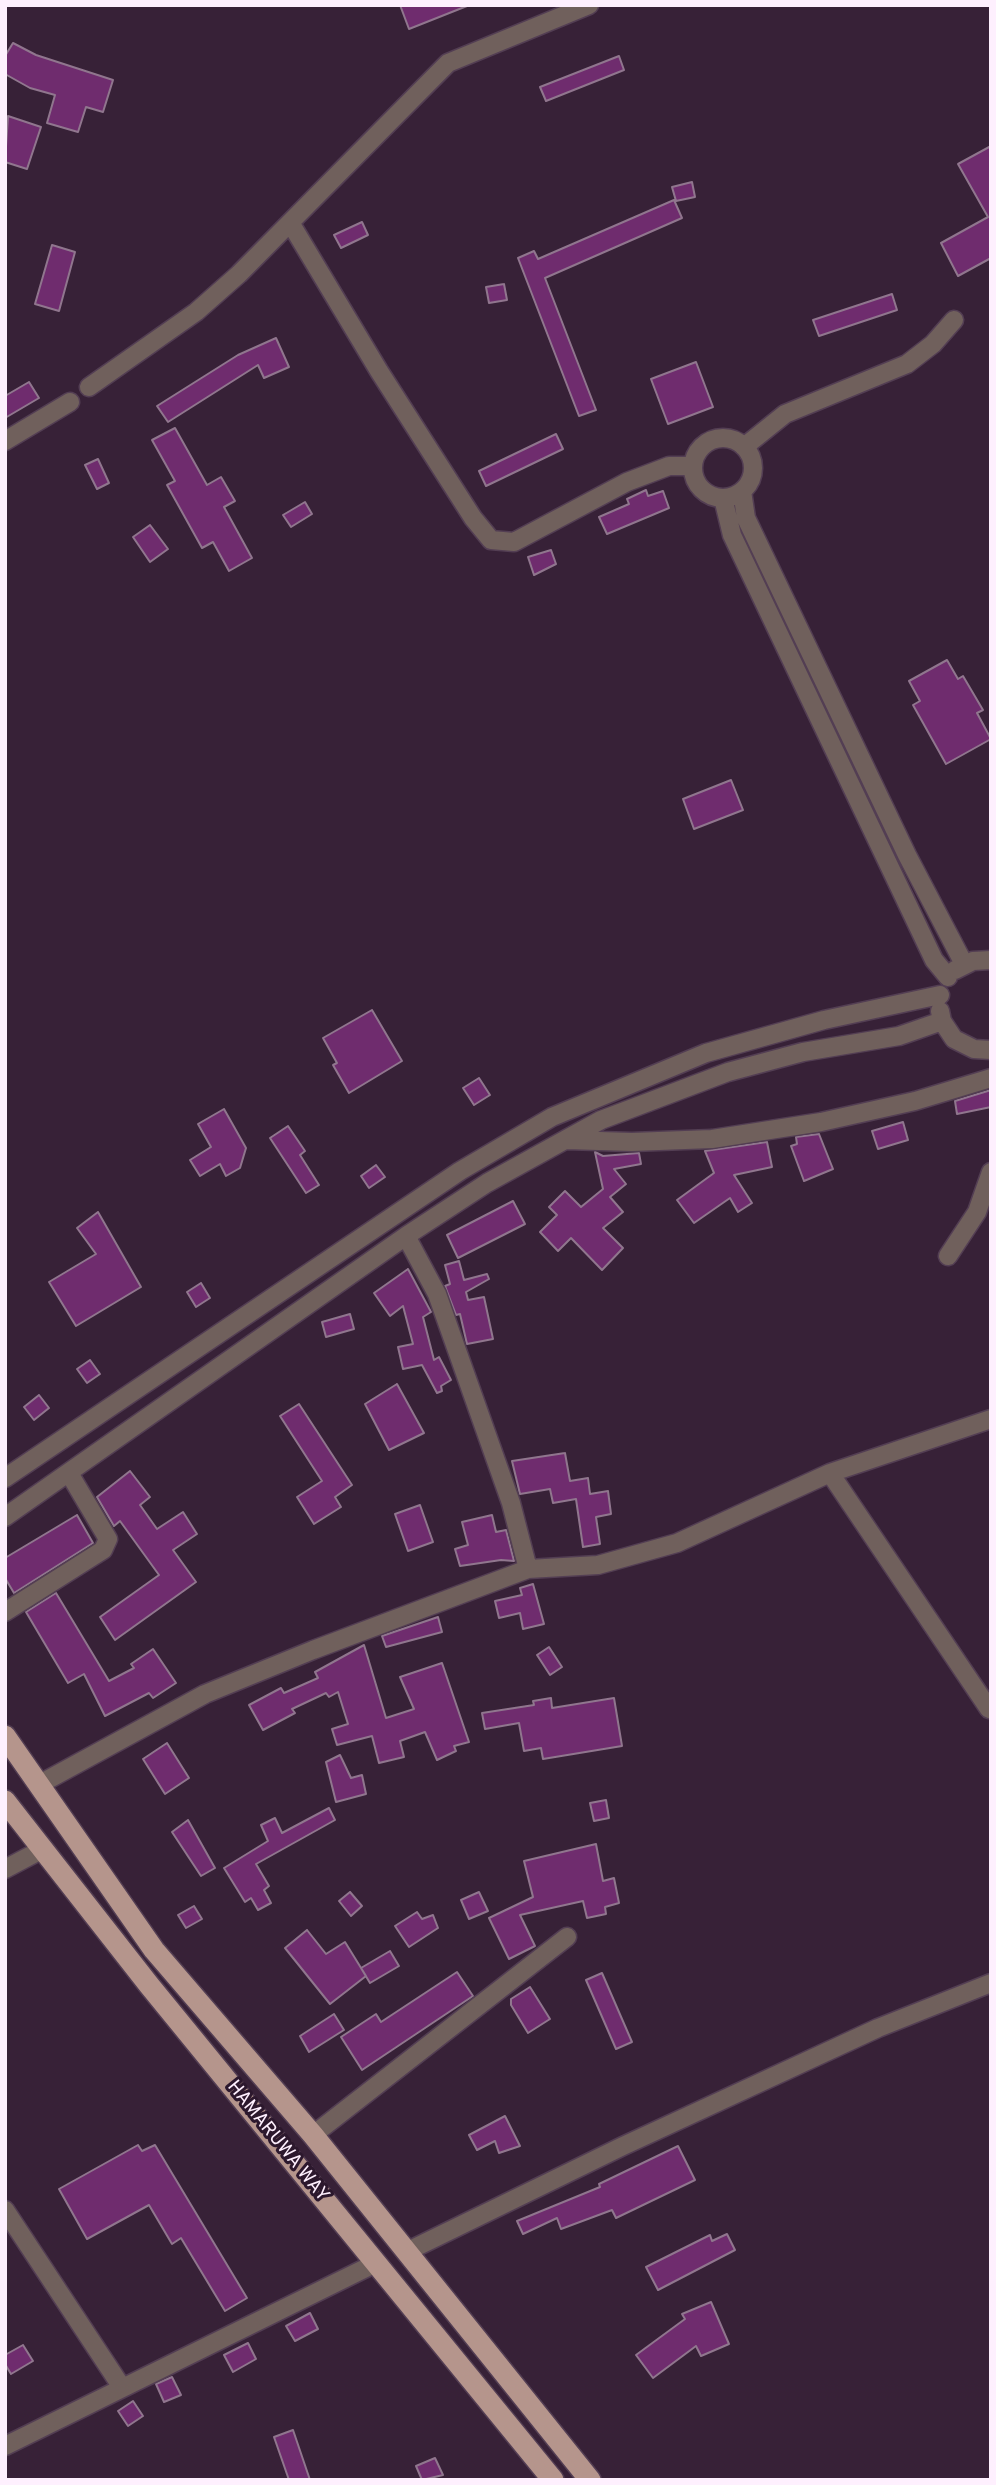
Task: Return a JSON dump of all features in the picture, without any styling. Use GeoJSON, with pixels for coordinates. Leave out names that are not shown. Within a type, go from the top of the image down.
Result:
{"type":"FeatureCollection","features":[{"type":"Feature","properties":{"kind":"main road"},"geometry":{"type":"LineString","coordinates":[[5,1736],[154,1950],[313,2135],[590,2480]]}},
{"type":"Feature","properties":{"kind":"main road","name":"HAMARUWA WAY"},"geometry":{"type":"LineString","coordinates":[[5,1801],[41,1850],[553,2480]]}},
{"type":"Feature","properties":{"kind":"street"},"geometry":{"type":"LineString","coordinates":[[89,387],[197,312],[291,224],[448,63],[589,5]]}},
{"type":"Feature","properties":{"kind":"street"},"geometry":{"type":"LineString","coordinates":[[291,224],[379,371],[473,518],[491,540],[514,542],[627,482],[669,466],[692,466]]}},
{"type":"Feature","properties":{"kind":"street"},"geometry":{"type":"LineString","coordinates":[[744,447],[785,414],[907,364],[933,344],[954,320]]}},
{"type":"Feature","properties":{"kind":"street"},"geometry":{"type":"LineString","coordinates":[[5,441],[70,402]]}},
{"type":"Feature","properties":{"kind":"street"},"geometry":{"type":"LineString","coordinates":[[717,438],[727,438],[744,447],[753,464],[749,484],[742,491],[723,498],[714,497],[698,485],[692,466],[700,448],[717,438]]}},
{"type":"Feature","properties":{"kind":"street"},"geometry":{"type":"LineString","coordinates":[[742,491],[746,518],[907,855],[964,964]]}},
{"type":"Feature","properties":{"kind":"street"},"geometry":{"type":"LineString","coordinates":[[723,498],[732,535],[934,960],[948,977]]}},
{"type":"Feature","properties":{"kind":"street"},"geometry":{"type":"LineString","coordinates":[[991,960],[964,964],[948,977],[940,995],[942,1021],[954,1039],[964,1045],[991,1050]]}},
{"type":"Feature","properties":{"kind":"street"},"geometry":{"type":"LineString","coordinates":[[5,1478],[460,1171],[552,1117],[706,1053],[824,1020],[940,995]]}},
{"type":"Feature","properties":{"kind":"street"},"geometry":{"type":"LineString","coordinates":[[5,1517],[406,1236],[487,1183],[601,1120],[658,1096],[728,1072],[803,1052],[899,1036],[942,1021]]}},
{"type":"Feature","properties":{"kind":"street"},"geometry":{"type":"LineString","coordinates":[[566,1140],[632,1142],[712,1139],[821,1122],[915,1101],[991,1078]]}},
{"type":"Feature","properties":{"kind":"street"},"geometry":{"type":"LineString","coordinates":[[948,1256],[977,1212],[991,1172]]}},
{"type":"Feature","properties":{"kind":"street"},"geometry":{"type":"LineString","coordinates":[[406,1236],[436,1294],[511,1503],[528,1569]]}},
{"type":"Feature","properties":{"kind":"street"},"geometry":{"type":"LineString","coordinates":[[38,1785],[205,1694],[528,1569],[598,1565],[677,1544],[830,1473],[991,1419]]}},
{"type":"Feature","properties":{"kind":"street"},"geometry":{"type":"LineString","coordinates":[[5,1612],[103,1550],[108,1539],[69,1473]]}},
{"type":"Feature","properties":{"kind":"street"},"geometry":{"type":"LineString","coordinates":[[830,1473],[989,1709]]}},
{"type":"Feature","properties":{"kind":"street"},"geometry":{"type":"LineString","coordinates":[[5,1868],[41,1850]]}},
{"type":"Feature","properties":{"kind":"street"},"geometry":{"type":"LineString","coordinates":[[313,2135],[567,1937]]}},
{"type":"Feature","properties":{"kind":"street"},"geometry":{"type":"LineString","coordinates":[[406,2252],[623,2146],[878,2028],[991,1983]]}},
{"type":"Feature","properties":{"kind":"street"},"geometry":{"type":"LineString","coordinates":[[5,2210],[121,2386]]}},
{"type":"Feature","properties":{"kind":"street"},"geometry":{"type":"LineString","coordinates":[[5,2445],[376,2263]]}},
{"type":"Feature","properties":{"kind":"building"},"geometry":{"type":"Polygon","coordinates":[[[400,5],[467,5],[467,6],[409,29],[400,5]]]}},
{"type":"Feature","properties":{"kind":"building"},"geometry":{"type":"Polygon","coordinates":[[[13,43],[36,55],[113,80],[103,112],[86,107],[78,132],[47,123],[55,95],[30,88],[5,74],[5,56],[13,43]]]}},
{"type":"Feature","properties":{"kind":"building"},"geometry":{"type":"Polygon","coordinates":[[[619,56],[624,70],[546,101],[540,87],[619,56]]]}},
{"type":"Feature","properties":{"kind":"building"},"geometry":{"type":"Polygon","coordinates":[[[8,116],[41,127],[27,169],[5,162],[8,116]]]}},
{"type":"Feature","properties":{"kind":"building"},"geometry":{"type":"Polygon","coordinates":[[[991,146],[991,258],[958,276],[941,243],[988,217],[958,164],[991,146]]]}},
{"type":"Feature","properties":{"kind":"building"},"geometry":{"type":"Polygon","coordinates":[[[692,182],[695,197],[676,201],[672,187],[692,182]]]}},
{"type":"Feature","properties":{"kind":"building"},"geometry":{"type":"Polygon","coordinates":[[[674,200],[682,218],[545,278],[596,410],[579,416],[518,258],[534,251],[538,259],[674,200]]]}},
{"type":"Feature","properties":{"kind":"building"},"geometry":{"type":"Polygon","coordinates":[[[362,222],[368,235],[341,248],[334,235],[362,222]]]}},
{"type":"Feature","properties":{"kind":"building"},"geometry":{"type":"Polygon","coordinates":[[[52,245],[75,252],[59,311],[35,304],[52,245]]]}},
{"type":"Feature","properties":{"kind":"building"},"geometry":{"type":"Polygon","coordinates":[[[504,284],[507,300],[489,303],[486,287],[504,284]]]}},
{"type":"Feature","properties":{"kind":"building"},"geometry":{"type":"Polygon","coordinates":[[[892,294],[897,310],[819,336],[813,320],[892,294]]]}},
{"type":"Feature","properties":{"kind":"building"},"geometry":{"type":"Polygon","coordinates":[[[276,338],[289,367],[264,378],[258,365],[168,422],[157,406],[238,355],[276,338]]]}},
{"type":"Feature","properties":{"kind":"building"},"geometry":{"type":"Polygon","coordinates":[[[696,362],[713,407],[668,424],[651,379],[696,362]]]}},
{"type":"Feature","properties":{"kind":"building"},"geometry":{"type":"Polygon","coordinates":[[[29,382],[39,398],[5,418],[5,396],[29,382]]]}},
{"type":"Feature","properties":{"kind":"building"},"geometry":{"type":"Polygon","coordinates":[[[175,428],[207,485],[221,477],[235,501],[224,507],[252,558],[229,571],[213,542],[202,548],[167,485],[175,481],[152,440],[175,428]]]}},
{"type":"Feature","properties":{"kind":"building"},"geometry":{"type":"Polygon","coordinates":[[[556,434],[563,449],[486,486],[479,471],[556,434]]]}},
{"type":"Feature","properties":{"kind":"building"},"geometry":{"type":"Polygon","coordinates":[[[98,459],[109,483],[97,489],[85,465],[98,459]]]}},
{"type":"Feature","properties":{"kind":"building"},"geometry":{"type":"Polygon","coordinates":[[[646,490],[648,496],[663,491],[669,508],[607,534],[599,517],[629,504],[627,499],[646,490]]]}},
{"type":"Feature","properties":{"kind":"building"},"geometry":{"type":"Polygon","coordinates":[[[305,502],[312,514],[291,527],[283,515],[305,502]]]}},
{"type":"Feature","properties":{"kind":"building"},"geometry":{"type":"Polygon","coordinates":[[[150,525],[168,549],[150,562],[133,537],[150,525]]]}},
{"type":"Feature","properties":{"kind":"building"},"geometry":{"type":"Polygon","coordinates":[[[551,550],[556,564],[534,575],[528,557],[551,550]]]}},
{"type":"Feature","properties":{"kind":"building"},"geometry":{"type":"Polygon","coordinates":[[[947,660],[958,679],[963,676],[983,710],[977,713],[991,739],[946,764],[913,705],[920,701],[909,681],[947,660]]]}},
{"type":"Feature","properties":{"kind":"building"},"geometry":{"type":"Polygon","coordinates":[[[731,780],[743,810],[694,829],[683,799],[731,780]]]}},
{"type":"Feature","properties":{"kind":"building"},"geometry":{"type":"Polygon","coordinates":[[[372,1010],[402,1061],[349,1093],[333,1065],[337,1063],[323,1038],[372,1010]]]}},
{"type":"Feature","properties":{"kind":"building"},"geometry":{"type":"Polygon","coordinates":[[[479,1078],[490,1095],[474,1105],[463,1088],[479,1078]]]}},
{"type":"Feature","properties":{"kind":"building"},"geometry":{"type":"Polygon","coordinates":[[[991,1090],[991,1107],[957,1114],[955,1101],[991,1090]]]}},
{"type":"Feature","properties":{"kind":"building"},"geometry":{"type":"Polygon","coordinates":[[[224,1109],[246,1148],[240,1168],[226,1176],[220,1164],[200,1176],[190,1160],[211,1147],[198,1124],[224,1109]]]}},
{"type":"Feature","properties":{"kind":"building"},"geometry":{"type":"Polygon","coordinates":[[[903,1122],[908,1140],[878,1149],[872,1131],[903,1122]]]}},
{"type":"Feature","properties":{"kind":"building"},"geometry":{"type":"Polygon","coordinates":[[[288,1126],[305,1151],[300,1155],[319,1185],[306,1193],[270,1138],[288,1126]]]}},
{"type":"Feature","properties":{"kind":"building"},"geometry":{"type":"Polygon","coordinates":[[[819,1134],[833,1169],[804,1181],[791,1146],[797,1144],[796,1137],[819,1134]]]}},
{"type":"Feature","properties":{"kind":"building"},"geometry":{"type":"Polygon","coordinates":[[[767,1142],[772,1167],[734,1175],[752,1203],[738,1212],[730,1198],[694,1223],[677,1200],[714,1173],[705,1151],[767,1142]]]}},
{"type":"Feature","properties":{"kind":"building"},"geometry":{"type":"Polygon","coordinates":[[[595,1152],[603,1156],[639,1153],[641,1164],[614,1169],[626,1184],[610,1197],[623,1212],[603,1228],[623,1248],[602,1270],[571,1238],[558,1251],[540,1232],[557,1215],[549,1207],[565,1191],[581,1207],[603,1189],[595,1152]]]}},
{"type":"Feature","properties":{"kind":"building"},"geometry":{"type":"Polygon","coordinates":[[[376,1165],[385,1177],[369,1188],[361,1176],[376,1165]]]}},
{"type":"Feature","properties":{"kind":"building"},"geometry":{"type":"Polygon","coordinates":[[[513,1201],[525,1224],[458,1258],[447,1235],[513,1201]]]}},
{"type":"Feature","properties":{"kind":"building"},"geometry":{"type":"Polygon","coordinates":[[[98,1212],[141,1287],[76,1326],[49,1282],[96,1254],[77,1228],[98,1212]]]}},
{"type":"Feature","properties":{"kind":"building"},"geometry":{"type":"Polygon","coordinates":[[[459,1261],[464,1280],[487,1274],[489,1279],[466,1292],[468,1300],[484,1297],[493,1339],[467,1344],[460,1314],[456,1315],[445,1286],[450,1284],[445,1265],[459,1261]]]}},
{"type":"Feature","properties":{"kind":"building"},"geometry":{"type":"Polygon","coordinates":[[[408,1269],[431,1312],[423,1317],[434,1360],[439,1357],[451,1380],[441,1386],[442,1391],[437,1393],[422,1365],[403,1369],[398,1347],[413,1344],[403,1306],[390,1316],[374,1293],[408,1269]]]}},
{"type":"Feature","properties":{"kind":"building"},"geometry":{"type":"Polygon","coordinates":[[[201,1283],[210,1298],[196,1307],[187,1292],[201,1283]]]}},
{"type":"Feature","properties":{"kind":"building"},"geometry":{"type":"Polygon","coordinates":[[[350,1314],[354,1329],[326,1337],[322,1322],[350,1314]]]}},
{"type":"Feature","properties":{"kind":"building"},"geometry":{"type":"Polygon","coordinates":[[[90,1360],[100,1374],[87,1383],[77,1369],[90,1360]]]}},
{"type":"Feature","properties":{"kind":"building"},"geometry":{"type":"Polygon","coordinates":[[[397,1384],[424,1433],[389,1450],[365,1404],[397,1384]]]}},
{"type":"Feature","properties":{"kind":"building"},"geometry":{"type":"Polygon","coordinates":[[[39,1395],[49,1408],[34,1420],[24,1407],[39,1395]]]}},
{"type":"Feature","properties":{"kind":"building"},"geometry":{"type":"Polygon","coordinates":[[[299,1404],[352,1485],[335,1497],[341,1507],[314,1524],[297,1497],[322,1481],[280,1416],[299,1404]]]}},
{"type":"Feature","properties":{"kind":"building"},"geometry":{"type":"Polygon","coordinates":[[[565,1453],[570,1481],[588,1478],[590,1494],[608,1491],[611,1514],[596,1517],[600,1544],[583,1547],[576,1499],[553,1503],[550,1489],[520,1494],[512,1461],[565,1453]]]}},
{"type":"Feature","properties":{"kind":"building"},"geometry":{"type":"Polygon","coordinates":[[[130,1471],[150,1497],[140,1505],[157,1529],[183,1512],[197,1534],[173,1550],[196,1582],[115,1640],[100,1617],[159,1575],[120,1521],[114,1526],[97,1497],[130,1471]]]}},
{"type":"Feature","properties":{"kind":"building"},"geometry":{"type":"Polygon","coordinates":[[[420,1505],[433,1542],[408,1551],[395,1514],[420,1505]]]}},
{"type":"Feature","properties":{"kind":"building"},"geometry":{"type":"Polygon","coordinates":[[[77,1515],[93,1543],[14,1593],[5,1578],[5,1558],[77,1515]]]}},
{"type":"Feature","properties":{"kind":"building"},"geometry":{"type":"Polygon","coordinates":[[[492,1515],[496,1532],[506,1530],[514,1561],[501,1560],[460,1566],[455,1549],[468,1545],[462,1522],[492,1515]]]}},
{"type":"Feature","properties":{"kind":"building"},"geometry":{"type":"Polygon","coordinates":[[[533,1584],[544,1624],[523,1629],[520,1613],[499,1618],[495,1601],[522,1595],[520,1588],[533,1584]]]}},
{"type":"Feature","properties":{"kind":"building"},"geometry":{"type":"Polygon","coordinates":[[[56,1593],[109,1681],[134,1668],[131,1664],[153,1649],[176,1683],[153,1698],[149,1693],[105,1716],[84,1674],[68,1683],[26,1612],[56,1593]]]}},
{"type":"Feature","properties":{"kind":"building"},"geometry":{"type":"Polygon","coordinates":[[[438,1617],[442,1632],[386,1647],[382,1636],[438,1617]]]}},
{"type":"Feature","properties":{"kind":"building"},"geometry":{"type":"Polygon","coordinates":[[[364,1645],[386,1718],[414,1709],[400,1677],[442,1663],[469,1742],[454,1746],[456,1751],[437,1760],[425,1732],[400,1741],[404,1757],[379,1763],[372,1736],[337,1745],[332,1729],[348,1724],[338,1692],[329,1697],[326,1693],[292,1709],[295,1713],[263,1730],[249,1705],[281,1688],[284,1693],[318,1678],[315,1672],[364,1645]]]}},
{"type":"Feature","properties":{"kind":"building"},"geometry":{"type":"Polygon","coordinates":[[[549,1647],[562,1667],[550,1675],[537,1655],[549,1647]]]}},
{"type":"Feature","properties":{"kind":"building"},"geometry":{"type":"Polygon","coordinates":[[[551,1698],[552,1708],[614,1698],[622,1746],[543,1759],[541,1748],[524,1751],[519,1723],[485,1729],[482,1713],[534,1705],[533,1701],[551,1698]]]}},
{"type":"Feature","properties":{"kind":"building"},"geometry":{"type":"Polygon","coordinates":[[[167,1743],[189,1778],[165,1794],[143,1759],[167,1743]]]}},
{"type":"Feature","properties":{"kind":"building"},"geometry":{"type":"Polygon","coordinates":[[[340,1755],[351,1778],[362,1775],[366,1794],[336,1802],[326,1762],[340,1755]]]}},
{"type":"Feature","properties":{"kind":"building"},"geometry":{"type":"Polygon","coordinates":[[[606,1800],[609,1818],[594,1821],[590,1803],[606,1800]]]}},
{"type":"Feature","properties":{"kind":"building"},"geometry":{"type":"Polygon","coordinates":[[[329,1808],[335,1820],[256,1864],[269,1886],[264,1890],[271,1903],[258,1910],[251,1898],[245,1902],[224,1868],[268,1841],[261,1825],[275,1818],[282,1833],[329,1808]]]}},
{"type":"Feature","properties":{"kind":"building"},"geometry":{"type":"Polygon","coordinates":[[[188,1820],[215,1868],[201,1876],[172,1832],[188,1820]]]}},
{"type":"Feature","properties":{"kind":"building"},"geometry":{"type":"Polygon","coordinates":[[[596,1844],[603,1881],[614,1878],[619,1903],[605,1907],[606,1914],[587,1918],[583,1901],[520,1915],[535,1946],[509,1959],[489,1918],[533,1897],[524,1861],[596,1844]]]}},
{"type":"Feature","properties":{"kind":"building"},"geometry":{"type":"Polygon","coordinates":[[[350,1892],[362,1906],[351,1916],[339,1901],[350,1892]]]}},
{"type":"Feature","properties":{"kind":"building"},"geometry":{"type":"Polygon","coordinates":[[[479,1892],[488,1911],[469,1919],[461,1900],[479,1892]]]}},
{"type":"Feature","properties":{"kind":"building"},"geometry":{"type":"Polygon","coordinates":[[[194,1906],[202,1919],[186,1928],[178,1915],[194,1906]]]}},
{"type":"Feature","properties":{"kind":"building"},"geometry":{"type":"Polygon","coordinates":[[[417,1912],[422,1919],[433,1915],[438,1928],[409,1947],[395,1926],[417,1912]]]}},
{"type":"Feature","properties":{"kind":"building"},"geometry":{"type":"Polygon","coordinates":[[[307,1930],[326,1954],[345,1942],[366,1976],[330,2004],[285,1948],[307,1930]]]}},
{"type":"Feature","properties":{"kind":"building"},"geometry":{"type":"Polygon","coordinates":[[[390,1951],[399,1966],[370,1983],[361,1968],[390,1951]]]}},
{"type":"Feature","properties":{"kind":"building"},"geometry":{"type":"Polygon","coordinates":[[[457,1972],[473,1996],[362,2070],[341,2037],[376,2014],[381,2022],[457,1972]]]}},
{"type":"Feature","properties":{"kind":"building"},"geometry":{"type":"Polygon","coordinates":[[[602,1973],[632,2042],[616,2049],[586,1980],[602,1973]]]}},
{"type":"Feature","properties":{"kind":"building"},"geometry":{"type":"Polygon","coordinates":[[[530,1987],[550,2019],[528,2033],[511,2005],[511,1999],[530,1987]]]}},
{"type":"Feature","properties":{"kind":"building"},"geometry":{"type":"Polygon","coordinates":[[[334,2014],[344,2030],[309,2052],[300,2036],[334,2014]]]}},
{"type":"Feature","properties":{"kind":"building"},"geometry":{"type":"Polygon","coordinates":[[[505,2116],[520,2146],[499,2153],[495,2141],[477,2150],[469,2135],[505,2116]]]}},
{"type":"Feature","properties":{"kind":"building"},"geometry":{"type":"Polygon","coordinates":[[[138,2145],[142,2151],[155,2145],[247,2298],[225,2311],[181,2238],[172,2244],[149,2205],[87,2239],[59,2189],[138,2145]]]}},
{"type":"Feature","properties":{"kind":"building"},"geometry":{"type":"Polygon","coordinates":[[[678,2146],[695,2180],[616,2218],[612,2210],[561,2229],[557,2218],[523,2234],[517,2221],[600,2187],[599,2184],[678,2146]]]}},
{"type":"Feature","properties":{"kind":"building"},"geometry":{"type":"Polygon","coordinates":[[[727,2234],[735,2250],[658,2290],[646,2267],[710,2235],[712,2241],[727,2234]]]}},
{"type":"Feature","properties":{"kind":"building"},"geometry":{"type":"Polygon","coordinates":[[[711,2302],[729,2344],[701,2356],[696,2346],[653,2378],[636,2355],[685,2319],[682,2314],[711,2302]]]}},
{"type":"Feature","properties":{"kind":"building"},"geometry":{"type":"Polygon","coordinates":[[[310,2313],[318,2329],[295,2341],[286,2326],[310,2313]]]}},
{"type":"Feature","properties":{"kind":"building"},"geometry":{"type":"Polygon","coordinates":[[[248,2343],[256,2359],[233,2372],[224,2355],[248,2343]]]}},
{"type":"Feature","properties":{"kind":"building"},"geometry":{"type":"Polygon","coordinates":[[[23,2345],[33,2361],[11,2374],[5,2364],[5,2355],[23,2345]]]}},
{"type":"Feature","properties":{"kind":"building"},"geometry":{"type":"Polygon","coordinates":[[[172,2377],[181,2395],[164,2402],[156,2384],[172,2377]]]}},
{"type":"Feature","properties":{"kind":"building"},"geometry":{"type":"Polygon","coordinates":[[[133,2401],[143,2416],[128,2426],[118,2411],[133,2401]]]}},
{"type":"Feature","properties":{"kind":"building"},"geometry":{"type":"Polygon","coordinates":[[[293,2430],[310,2480],[289,2480],[274,2437],[293,2430]]]}},
{"type":"Feature","properties":{"kind":"building"},"geometry":{"type":"Polygon","coordinates":[[[435,2458],[443,2475],[422,2480],[416,2466],[435,2458]]]}}]}
